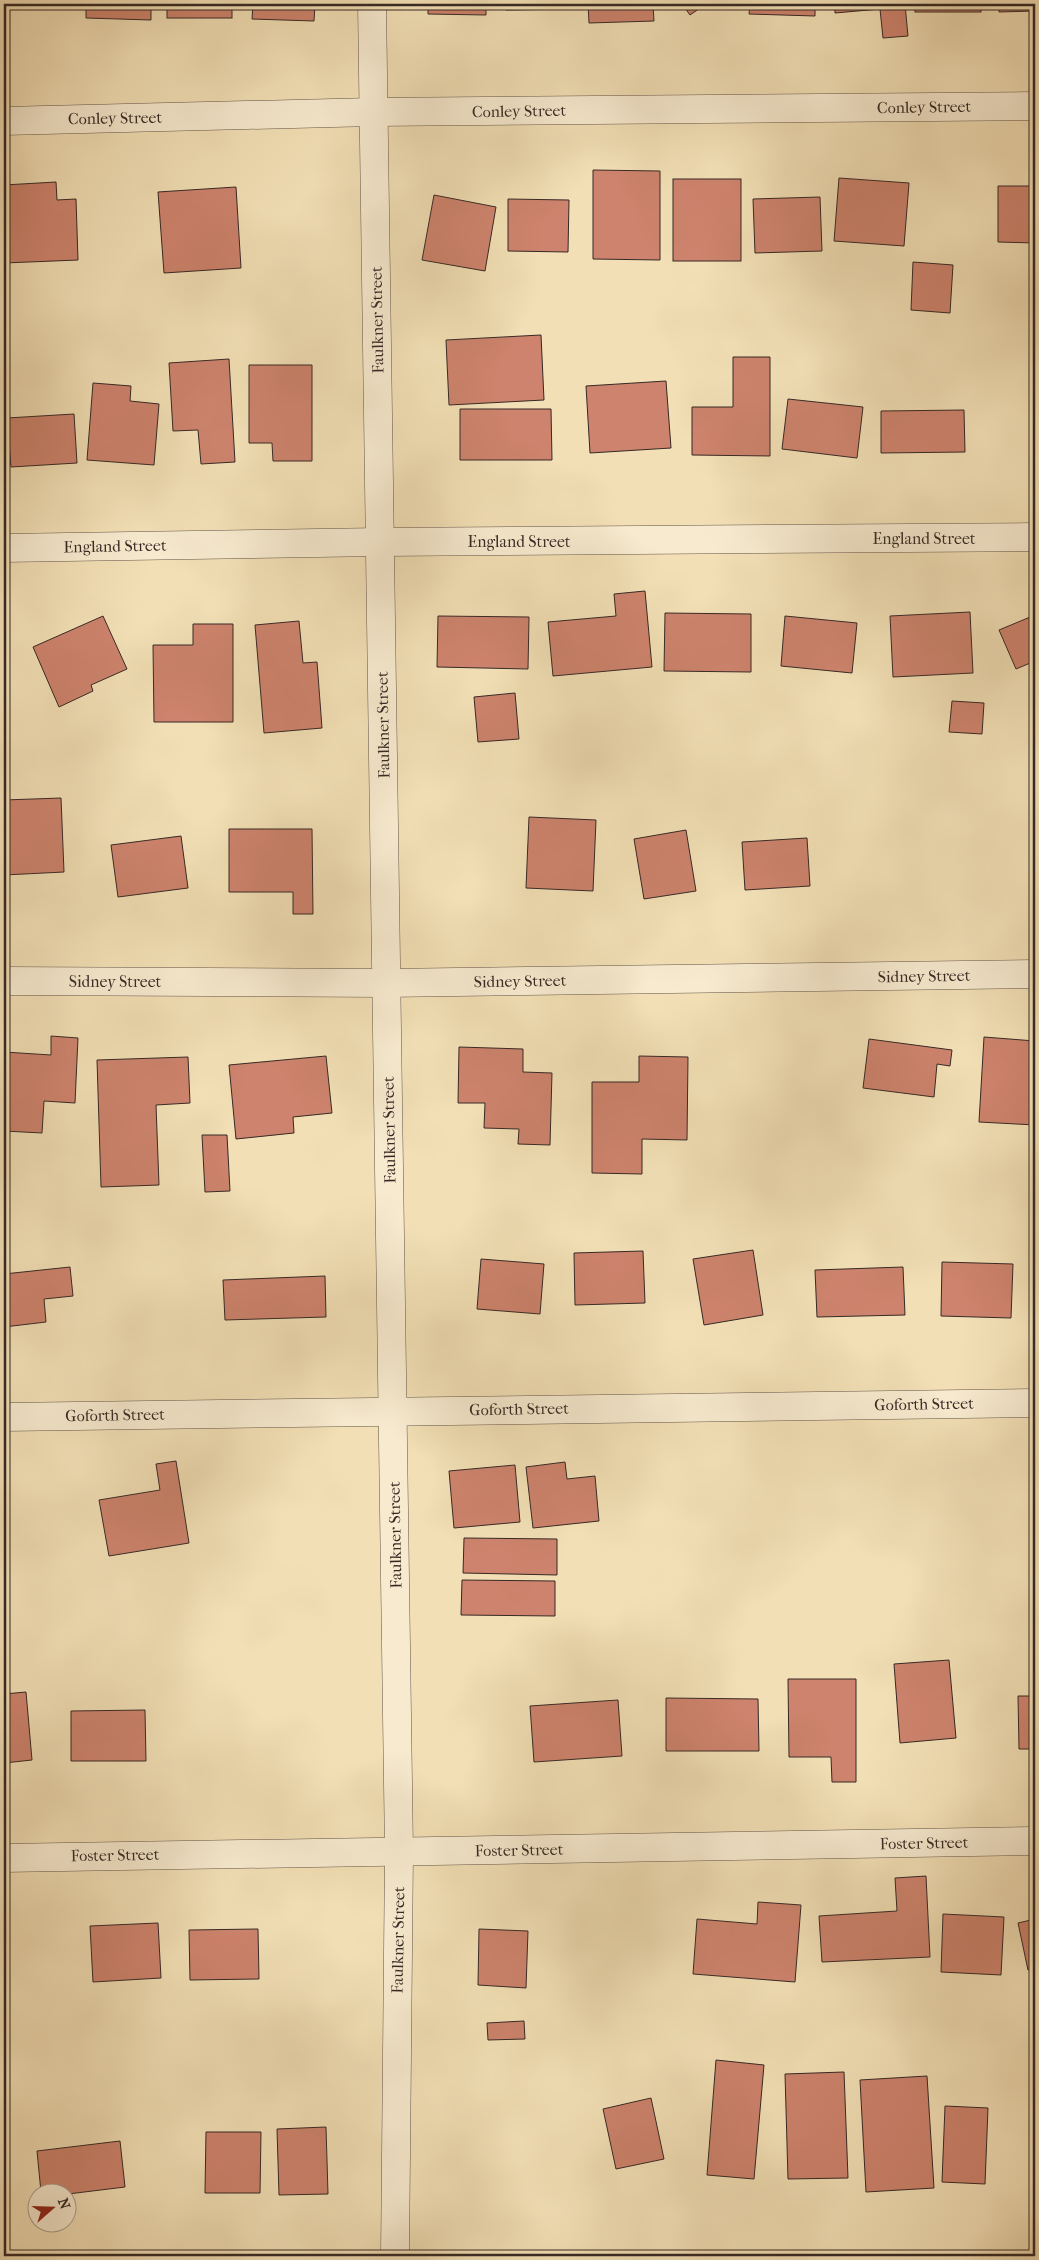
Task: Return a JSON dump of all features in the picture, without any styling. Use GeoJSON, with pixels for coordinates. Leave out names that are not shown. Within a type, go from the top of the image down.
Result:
{"type":"FeatureCollection","features":[{"type":"Feature","properties":{"kind":"street","name":"Faulkner Street"},"geometry":{"type":"LineString","coordinates":[[372,4],[399,1852],[395,2256]]}},
{"type":"Feature","properties":{"kind":"street","name":"Conley Street"},"geometry":{"type":"LineString","coordinates":[[4,121],[373,112],[1035,106]]}},
{"type":"Feature","properties":{"kind":"street","name":"England Street"},"geometry":{"type":"LineString","coordinates":[[4,548],[380,542],[1035,538]]}},
{"type":"Feature","properties":{"kind":"street","name":"Sidney Street"},"geometry":{"type":"LineString","coordinates":[[4,981],[386,983],[1035,974]]}},
{"type":"Feature","properties":{"kind":"street","name":"Goforth Street"},"geometry":{"type":"LineString","coordinates":[[4,1417],[393,1410],[1035,1403]]}},
{"type":"Feature","properties":{"kind":"street","name":"Foster Street"},"geometry":{"type":"LineString","coordinates":[[4,1858],[336,1851],[399,1852],[1035,1841]]}},
{"type":"Feature","properties":{"kind":"building"},"geometry":{"type":"Polygon","coordinates":[[[86,4],[151,4],[151,20],[86,18],[86,4]]]}},
{"type":"Feature","properties":{"kind":"building"},"geometry":{"type":"Polygon","coordinates":[[[167,4],[232,4],[232,18],[167,18],[167,4]]]}},
{"type":"Feature","properties":{"kind":"building"},"geometry":{"type":"Polygon","coordinates":[[[253,4],[315,4],[314,21],[252,19],[253,4]]]}},
{"type":"Feature","properties":{"kind":"building"},"geometry":{"type":"Polygon","coordinates":[[[428,4],[486,4],[486,15],[428,14],[428,4]]]}},
{"type":"Feature","properties":{"kind":"building"},"geometry":{"type":"Polygon","coordinates":[[[506,4],[571,4],[572,9],[506,10],[506,4]]]}},
{"type":"Feature","properties":{"kind":"building"},"geometry":{"type":"Polygon","coordinates":[[[588,4],[653,4],[654,21],[589,23],[588,4]]]}},
{"type":"Feature","properties":{"kind":"building"},"geometry":{"type":"Polygon","coordinates":[[[682,4],[706,4],[690,15],[682,4]]]}},
{"type":"Feature","properties":{"kind":"building"},"geometry":{"type":"Polygon","coordinates":[[[750,4],[815,4],[815,16],[749,14],[750,4]]]}},
{"type":"Feature","properties":{"kind":"building"},"geometry":{"type":"Polygon","coordinates":[[[835,4],[905,4],[908,36],[883,38],[880,9],[835,13],[835,4]]]}},
{"type":"Feature","properties":{"kind":"building"},"geometry":{"type":"Polygon","coordinates":[[[915,4],[981,4],[981,12],[915,12],[915,4]]]}},
{"type":"Feature","properties":{"kind":"building"},"geometry":{"type":"Polygon","coordinates":[[[999,4],[1035,4],[1035,11],[999,12],[999,4]]]}},
{"type":"Feature","properties":{"kind":"building"},"geometry":{"type":"Polygon","coordinates":[[[593,170],[660,171],[660,260],[593,259],[593,170]]]}},
{"type":"Feature","properties":{"kind":"building"},"geometry":{"type":"Polygon","coordinates":[[[839,178],[909,183],[904,246],[834,241],[839,178]]]}},
{"type":"Feature","properties":{"kind":"building"},"geometry":{"type":"Polygon","coordinates":[[[673,179],[741,179],[741,261],[673,261],[673,179]]]}},
{"type":"Feature","properties":{"kind":"building"},"geometry":{"type":"Polygon","coordinates":[[[56,182],[57,200],[76,199],[78,260],[4,263],[4,185],[56,182]]]}},
{"type":"Feature","properties":{"kind":"building"},"geometry":{"type":"Polygon","coordinates":[[[998,186],[1035,186],[1035,243],[998,242],[998,186]]]}},
{"type":"Feature","properties":{"kind":"building"},"geometry":{"type":"Polygon","coordinates":[[[236,187],[241,268],[164,273],[158,192],[236,187]]]}},
{"type":"Feature","properties":{"kind":"building"},"geometry":{"type":"Polygon","coordinates":[[[434,195],[496,207],[485,271],[422,260],[434,195]]]}},
{"type":"Feature","properties":{"kind":"building"},"geometry":{"type":"Polygon","coordinates":[[[820,197],[822,251],[755,253],[753,199],[820,197]]]}},
{"type":"Feature","properties":{"kind":"building"},"geometry":{"type":"Polygon","coordinates":[[[508,199],[569,200],[568,252],[508,251],[508,199]]]}},
{"type":"Feature","properties":{"kind":"building"},"geometry":{"type":"Polygon","coordinates":[[[913,262],[953,265],[950,313],[911,310],[913,262]]]}},
{"type":"Feature","properties":{"kind":"building"},"geometry":{"type":"Polygon","coordinates":[[[541,335],[544,400],[449,405],[446,340],[541,335]]]}},
{"type":"Feature","properties":{"kind":"building"},"geometry":{"type":"Polygon","coordinates":[[[733,357],[770,357],[770,456],[692,455],[692,407],[733,407],[733,357]]]}},
{"type":"Feature","properties":{"kind":"building"},"geometry":{"type":"Polygon","coordinates":[[[229,359],[235,462],[201,464],[198,430],[173,431],[169,363],[229,359]]]}},
{"type":"Feature","properties":{"kind":"building"},"geometry":{"type":"Polygon","coordinates":[[[249,365],[312,365],[312,461],[273,461],[272,443],[249,443],[249,365]]]}},
{"type":"Feature","properties":{"kind":"building"},"geometry":{"type":"Polygon","coordinates":[[[666,381],[671,448],[590,453],[586,386],[666,381]]]}},
{"type":"Feature","properties":{"kind":"building"},"geometry":{"type":"Polygon","coordinates":[[[93,383],[131,386],[130,401],[159,404],[154,465],[87,460],[93,383]]]}},
{"type":"Feature","properties":{"kind":"building"},"geometry":{"type":"Polygon","coordinates":[[[788,399],[863,407],[857,458],[782,449],[788,399]]]}},
{"type":"Feature","properties":{"kind":"building"},"geometry":{"type":"Polygon","coordinates":[[[460,409],[551,409],[552,460],[460,460],[460,409]]]}},
{"type":"Feature","properties":{"kind":"building"},"geometry":{"type":"Polygon","coordinates":[[[964,410],[965,452],[881,453],[881,411],[964,410]]]}},
{"type":"Feature","properties":{"kind":"building"},"geometry":{"type":"Polygon","coordinates":[[[74,414],[77,463],[11,467],[7,418],[74,414]]]}},
{"type":"Feature","properties":{"kind":"building"},"geometry":{"type":"Polygon","coordinates":[[[645,591],[652,667],[553,676],[548,622],[616,616],[614,594],[645,591]]]}},
{"type":"Feature","properties":{"kind":"building"},"geometry":{"type":"Polygon","coordinates":[[[970,612],[973,673],[893,677],[890,616],[970,612]]]}},
{"type":"Feature","properties":{"kind":"building"},"geometry":{"type":"Polygon","coordinates":[[[665,613],[751,614],[751,672],[664,671],[665,613]]]}},
{"type":"Feature","properties":{"kind":"building"},"geometry":{"type":"Polygon","coordinates":[[[1035,615],[1035,661],[1016,669],[999,630],[1035,615]]]}},
{"type":"Feature","properties":{"kind":"building"},"geometry":{"type":"Polygon","coordinates":[[[103,616],[127,669],[91,685],[93,691],[59,707],[33,647],[103,616]]]}},
{"type":"Feature","properties":{"kind":"building"},"geometry":{"type":"Polygon","coordinates":[[[438,616],[529,617],[528,669],[437,667],[438,616]]]}},
{"type":"Feature","properties":{"kind":"building"},"geometry":{"type":"Polygon","coordinates":[[[785,616],[857,623],[852,673],[781,666],[785,616]]]}},
{"type":"Feature","properties":{"kind":"building"},"geometry":{"type":"Polygon","coordinates":[[[299,621],[303,663],[317,662],[322,728],[264,733],[255,625],[299,621]]]}},
{"type":"Feature","properties":{"kind":"building"},"geometry":{"type":"Polygon","coordinates":[[[193,624],[233,624],[233,722],[154,722],[153,645],[193,645],[193,624]]]}},
{"type":"Feature","properties":{"kind":"building"},"geometry":{"type":"Polygon","coordinates":[[[515,693],[519,739],[478,742],[474,697],[515,693]]]}},
{"type":"Feature","properties":{"kind":"building"},"geometry":{"type":"Polygon","coordinates":[[[952,701],[984,703],[982,734],[949,732],[952,701]]]}},
{"type":"Feature","properties":{"kind":"building"},"geometry":{"type":"Polygon","coordinates":[[[61,798],[64,872],[4,875],[4,800],[61,798]]]}},
{"type":"Feature","properties":{"kind":"building"},"geometry":{"type":"Polygon","coordinates":[[[529,817],[596,820],[593,891],[526,888],[529,817]]]}},
{"type":"Feature","properties":{"kind":"building"},"geometry":{"type":"Polygon","coordinates":[[[229,829],[312,829],[313,914],[293,914],[293,892],[229,892],[229,829]]]}},
{"type":"Feature","properties":{"kind":"building"},"geometry":{"type":"Polygon","coordinates":[[[686,830],[696,891],[644,899],[634,839],[686,830]]]}},
{"type":"Feature","properties":{"kind":"building"},"geometry":{"type":"Polygon","coordinates":[[[181,836],[188,888],[118,897],[111,845],[181,836]]]}},
{"type":"Feature","properties":{"kind":"building"},"geometry":{"type":"Polygon","coordinates":[[[807,838],[810,886],[745,890],[742,842],[807,838]]]}},
{"type":"Feature","properties":{"kind":"building"},"geometry":{"type":"Polygon","coordinates":[[[51,1036],[78,1038],[75,1103],[44,1101],[42,1133],[4,1131],[4,1052],[51,1055],[51,1036]]]}},
{"type":"Feature","properties":{"kind":"building"},"geometry":{"type":"Polygon","coordinates":[[[984,1037],[1035,1041],[1035,1125],[979,1122],[984,1037]]]}},
{"type":"Feature","properties":{"kind":"building"},"geometry":{"type":"Polygon","coordinates":[[[869,1039],[952,1050],[950,1066],[937,1064],[934,1097],[863,1088],[869,1039]]]}},
{"type":"Feature","properties":{"kind":"building"},"geometry":{"type":"Polygon","coordinates":[[[459,1047],[523,1049],[523,1072],[552,1073],[550,1145],[518,1144],[519,1129],[484,1128],[485,1103],[458,1103],[459,1047]]]}},
{"type":"Feature","properties":{"kind":"building"},"geometry":{"type":"Polygon","coordinates":[[[326,1056],[332,1113],[293,1117],[294,1133],[236,1139],[229,1065],[326,1056]]]}},
{"type":"Feature","properties":{"kind":"building"},"geometry":{"type":"Polygon","coordinates":[[[639,1056],[688,1057],[687,1140],[642,1139],[642,1174],[592,1173],[592,1082],[639,1082],[639,1056]]]}},
{"type":"Feature","properties":{"kind":"building"},"geometry":{"type":"Polygon","coordinates":[[[188,1057],[190,1103],[156,1105],[159,1185],[101,1187],[97,1060],[188,1057]]]}},
{"type":"Feature","properties":{"kind":"building"},"geometry":{"type":"Polygon","coordinates":[[[202,1135],[227,1135],[230,1191],[205,1192],[202,1135]]]}},
{"type":"Feature","properties":{"kind":"building"},"geometry":{"type":"Polygon","coordinates":[[[753,1250],[763,1315],[704,1325],[693,1259],[753,1250]]]}},
{"type":"Feature","properties":{"kind":"building"},"geometry":{"type":"Polygon","coordinates":[[[643,1251],[645,1303],[575,1305],[574,1253],[643,1251]]]}},
{"type":"Feature","properties":{"kind":"building"},"geometry":{"type":"Polygon","coordinates":[[[481,1259],[544,1264],[540,1314],[477,1309],[481,1259]]]}},
{"type":"Feature","properties":{"kind":"building"},"geometry":{"type":"Polygon","coordinates":[[[942,1262],[1013,1264],[1011,1318],[941,1316],[942,1262]]]}},
{"type":"Feature","properties":{"kind":"building"},"geometry":{"type":"Polygon","coordinates":[[[70,1267],[73,1296],[44,1299],[46,1322],[4,1327],[4,1274],[70,1267]]]}},
{"type":"Feature","properties":{"kind":"building"},"geometry":{"type":"Polygon","coordinates":[[[903,1267],[905,1315],[817,1317],[815,1270],[903,1267]]]}},
{"type":"Feature","properties":{"kind":"building"},"geometry":{"type":"Polygon","coordinates":[[[325,1276],[326,1317],[225,1320],[223,1280],[325,1276]]]}},
{"type":"Feature","properties":{"kind":"building"},"geometry":{"type":"Polygon","coordinates":[[[176,1461],[189,1543],[109,1556],[99,1500],[160,1490],[156,1464],[176,1461]]]}},
{"type":"Feature","properties":{"kind":"building"},"geometry":{"type":"Polygon","coordinates":[[[565,1462],[567,1479],[595,1476],[599,1521],[533,1528],[526,1467],[565,1462]]]}},
{"type":"Feature","properties":{"kind":"building"},"geometry":{"type":"Polygon","coordinates":[[[515,1465],[520,1522],[454,1528],[449,1471],[515,1465]]]}},
{"type":"Feature","properties":{"kind":"building"},"geometry":{"type":"Polygon","coordinates":[[[464,1538],[557,1539],[557,1575],[463,1573],[464,1538]]]}},
{"type":"Feature","properties":{"kind":"building"},"geometry":{"type":"Polygon","coordinates":[[[462,1580],[555,1581],[555,1616],[461,1615],[462,1580]]]}},
{"type":"Feature","properties":{"kind":"building"},"geometry":{"type":"Polygon","coordinates":[[[949,1660],[956,1738],[900,1743],[894,1664],[949,1660]]]}},
{"type":"Feature","properties":{"kind":"building"},"geometry":{"type":"Polygon","coordinates":[[[788,1679],[856,1679],[856,1782],[832,1782],[831,1757],[789,1757],[788,1679]]]}},
{"type":"Feature","properties":{"kind":"building"},"geometry":{"type":"Polygon","coordinates":[[[26,1692],[32,1760],[4,1763],[4,1694],[26,1692]]]}},
{"type":"Feature","properties":{"kind":"building"},"geometry":{"type":"Polygon","coordinates":[[[1018,1696],[1035,1696],[1035,1749],[1019,1749],[1018,1696]]]}},
{"type":"Feature","properties":{"kind":"building"},"geometry":{"type":"Polygon","coordinates":[[[666,1698],[758,1699],[759,1751],[666,1751],[666,1698]]]}},
{"type":"Feature","properties":{"kind":"building"},"geometry":{"type":"Polygon","coordinates":[[[618,1700],[622,1756],[534,1762],[530,1706],[618,1700]]]}},
{"type":"Feature","properties":{"kind":"building"},"geometry":{"type":"Polygon","coordinates":[[[145,1710],[146,1761],[71,1761],[71,1711],[145,1710]]]}},
{"type":"Feature","properties":{"kind":"building"},"geometry":{"type":"Polygon","coordinates":[[[926,1876],[930,1957],[822,1962],[819,1916],[897,1911],[895,1878],[926,1876]]]}},
{"type":"Feature","properties":{"kind":"building"},"geometry":{"type":"Polygon","coordinates":[[[758,1902],[801,1905],[795,1982],[693,1974],[697,1919],[757,1924],[758,1902]]]}},
{"type":"Feature","properties":{"kind":"building"},"geometry":{"type":"Polygon","coordinates":[[[943,1914],[1004,1917],[1001,1975],[941,1972],[943,1914]]]}},
{"type":"Feature","properties":{"kind":"building"},"geometry":{"type":"Polygon","coordinates":[[[1035,1919],[1035,1969],[1028,1970],[1018,1923],[1035,1919]]]}},
{"type":"Feature","properties":{"kind":"building"},"geometry":{"type":"Polygon","coordinates":[[[158,1923],[161,1978],[93,1982],[90,1926],[158,1923]]]}},
{"type":"Feature","properties":{"kind":"building"},"geometry":{"type":"Polygon","coordinates":[[[258,1929],[259,1979],[190,1980],[189,1930],[258,1929]]]}},
{"type":"Feature","properties":{"kind":"building"},"geometry":{"type":"Polygon","coordinates":[[[479,1929],[528,1931],[526,1988],[478,1985],[479,1929]]]}},
{"type":"Feature","properties":{"kind":"building"},"geometry":{"type":"Polygon","coordinates":[[[524,2021],[525,2039],[488,2040],[487,2023],[524,2021]]]}},
{"type":"Feature","properties":{"kind":"building"},"geometry":{"type":"Polygon","coordinates":[[[716,2060],[764,2065],[754,2179],[707,2175],[716,2060]]]}},
{"type":"Feature","properties":{"kind":"building"},"geometry":{"type":"Polygon","coordinates":[[[844,2072],[848,2178],[788,2179],[785,2074],[844,2072]]]}},
{"type":"Feature","properties":{"kind":"building"},"geometry":{"type":"Polygon","coordinates":[[[927,2076],[934,2188],[866,2192],[860,2080],[927,2076]]]}},
{"type":"Feature","properties":{"kind":"building"},"geometry":{"type":"Polygon","coordinates":[[[651,2098],[664,2159],[616,2169],[603,2109],[651,2098]]]}},
{"type":"Feature","properties":{"kind":"building"},"geometry":{"type":"Polygon","coordinates":[[[945,2106],[988,2108],[985,2184],[942,2182],[945,2106]]]}},
{"type":"Feature","properties":{"kind":"building"},"geometry":{"type":"Polygon","coordinates":[[[326,2127],[328,2194],[279,2195],[277,2129],[326,2127]]]}},
{"type":"Feature","properties":{"kind":"building"},"geometry":{"type":"Polygon","coordinates":[[[206,2132],[261,2132],[260,2193],[205,2193],[206,2132]]]}},
{"type":"Feature","properties":{"kind":"building"},"geometry":{"type":"Polygon","coordinates":[[[120,2141],[125,2187],[78,2193],[78,2182],[40,2182],[37,2151],[120,2141]]]}}]}
